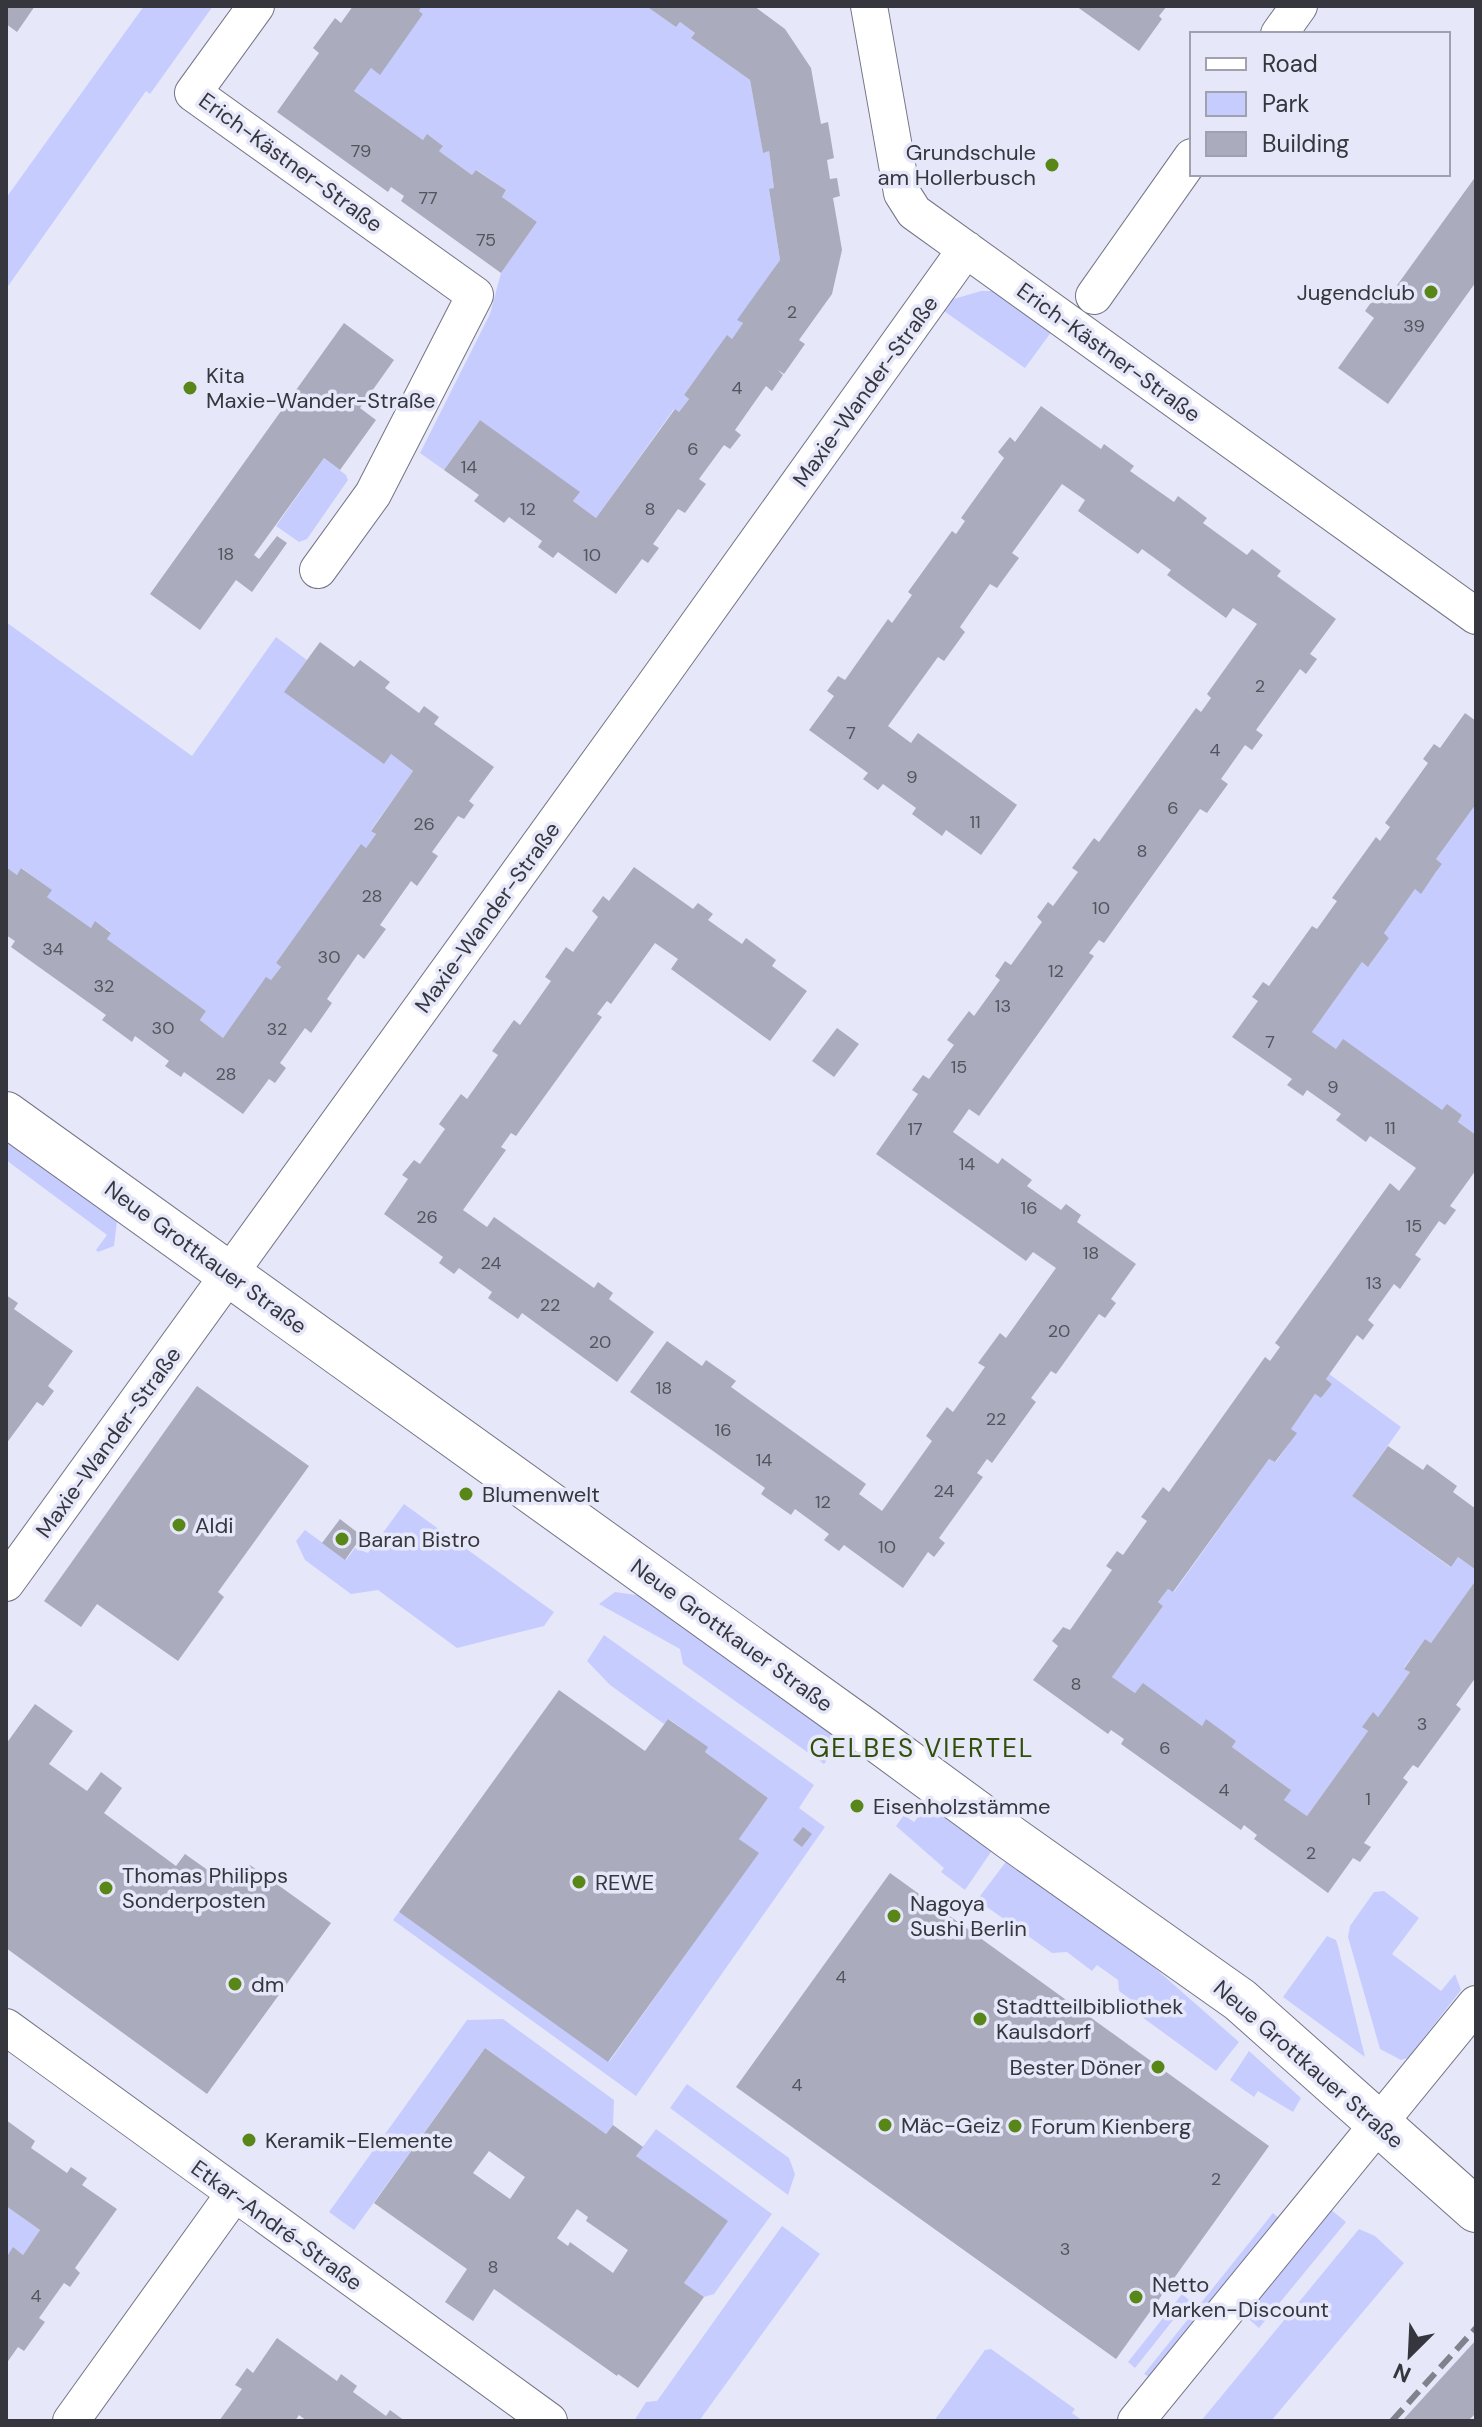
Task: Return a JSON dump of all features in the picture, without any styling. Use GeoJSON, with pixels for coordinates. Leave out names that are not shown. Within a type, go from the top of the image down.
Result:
{"type":"FeatureCollection","features":[{"type":"Feature","properties":{"kind":"street","name":"Erich-Kästner-Straße"},"geometry":{"type":"LineString","coordinates":[[256,6],[193,93],[475,295],[373,494],[318,570]]}},
{"type":"Feature","properties":{"kind":"street","name":"Erich-Kästner-Straße"},"geometry":{"type":"LineString","coordinates":[[869,6],[902,193],[914,212],[1476,616]]}},
{"type":"Feature","properties":{"kind":"street"},"geometry":{"type":"LineString","coordinates":[[1280,32],[1299,6]]}},
{"type":"Feature","properties":{"kind":"street","name":"Erich-Kästner-Straße"},"geometry":{"type":"LineString","coordinates":[[1094,296],[1190,160]]}},
{"type":"Feature","properties":{"kind":"street","name":"Maxie-Wander-Straße"},"geometry":{"type":"LineString","coordinates":[[6,1583],[966,249]]}},
{"type":"Feature","properties":{"kind":"street","name":"Neue Grottkauer Straße"},"geometry":{"type":"LineString","coordinates":[[6,1114],[1240,2000],[1476,2210]]}},
{"type":"Feature","properties":{"kind":"street"},"geometry":{"type":"LineString","coordinates":[[1136,2421],[1476,2004]]}},
{"type":"Feature","properties":{"kind":"street","name":"Etkar-André-Straße"},"geometry":{"type":"LineString","coordinates":[[6,2027],[549,2421]]}},
{"type":"Feature","properties":{"kind":"street"},"geometry":{"type":"LineString","coordinates":[[71,2421],[234,2194]]}},
{"type":"Feature","properties":{"kind":"green space"},"geometry":{"type":"Polygon","coordinates":[[[144,6],[213,6],[150,94],[146,91],[6,289],[6,198],[144,6]]]}},
{"type":"Feature","properties":{"kind":"green space"},"geometry":{"type":"Polygon","coordinates":[[[422,6],[646,6],[676,27],[680,22],[695,33],[691,38],[750,80],[763,152],[769,151],[774,188],[769,190],[780,260],[738,320],[743,323],[732,339],[728,336],[684,395],[689,399],[679,412],[674,409],[596,518],[573,501],[579,493],[480,420],[444,470],[420,453],[490,314],[501,273],[537,222],[502,197],[506,190],[477,170],[472,175],[439,151],[442,145],[428,135],[423,140],[354,91],[371,68],[380,74],[423,14],[419,11],[422,6]]]}},
{"type":"Feature","properties":{"kind":"green space"},"geometry":{"type":"Polygon","coordinates":[[[981,291],[993,291],[1052,331],[1025,368],[941,309],[950,300],[981,291]]]}},
{"type":"Feature","properties":{"kind":"green space"},"geometry":{"type":"Polygon","coordinates":[[[324,458],[348,480],[307,539],[299,542],[276,526],[324,458]]]}},
{"type":"Feature","properties":{"kind":"green space"},"geometry":{"type":"Polygon","coordinates":[[[6,622],[192,756],[276,637],[307,660],[391,754],[413,771],[371,830],[376,834],[366,848],[361,845],[276,963],[281,967],[271,980],[266,978],[223,1038],[200,1020],[206,1011],[107,939],[111,932],[96,922],[91,928],[47,897],[51,890],[22,868],[17,875],[6,867],[6,622]]]}},
{"type":"Feature","properties":{"kind":"green space"},"geometry":{"type":"Polygon","coordinates":[[[1476,804],[1476,1135],[1458,1122],[1462,1115],[1448,1105],[1443,1111],[1312,1032],[1362,962],[1369,966],[1389,938],[1384,933],[1415,889],[1421,893],[1442,864],[1436,859],[1476,804]]]}},
{"type":"Feature","properties":{"kind":"green space"},"geometry":{"type":"Polygon","coordinates":[[[6,1140],[117,1221],[114,1246],[98,1252],[96,1250],[107,1235],[6,1160],[6,1140]]]}},
{"type":"Feature","properties":{"kind":"green space"},"geometry":{"type":"Polygon","coordinates":[[[1329,1374],[1401,1427],[1352,1496],[1450,1567],[1458,1557],[1476,1570],[1476,1580],[1431,1643],[1425,1639],[1404,1668],[1410,1672],[1378,1717],[1373,1713],[1363,1727],[1368,1731],[1307,1816],[1284,1800],[1290,1789],[1232,1747],[1236,1741],[1206,1720],[1202,1726],[1143,1684],[1135,1693],[1112,1677],[1163,1606],[1158,1602],[1168,1589],[1174,1592],[1269,1459],[1276,1462],[1296,1433],[1291,1429],[1315,1394],[1321,1398],[1332,1384],[1326,1379],[1329,1374]]]}},
{"type":"Feature","properties":{"kind":"green space"},"geometry":{"type":"Polygon","coordinates":[[[404,1504],[554,1612],[544,1626],[457,1648],[378,1590],[351,1594],[305,1560],[296,1541],[305,1530],[346,1560],[355,1548],[368,1553],[404,1504]]]}},
{"type":"Feature","properties":{"kind":"green space"},"geometry":{"type":"Polygon","coordinates":[[[615,1592],[643,1596],[841,1741],[824,1764],[683,1664],[680,1649],[599,1604],[615,1592]]]}},
{"type":"Feature","properties":{"kind":"green space"},"geometry":{"type":"Polygon","coordinates":[[[604,1635],[814,1785],[799,1808],[825,1827],[636,2096],[393,1920],[399,1912],[609,2062],[758,1853],[739,1839],[768,1798],[705,1752],[707,1747],[669,1719],[664,1724],[610,1685],[587,1661],[604,1635]]]}},
{"type":"Feature","properties":{"kind":"green space"},"geometry":{"type":"Polygon","coordinates":[[[929,1803],[993,1849],[965,1890],[941,1872],[944,1868],[896,1826],[904,1815],[914,1822],[929,1803]]]}},
{"type":"Feature","properties":{"kind":"green space"},"geometry":{"type":"Polygon","coordinates":[[[1008,1859],[1140,1955],[1239,2042],[1216,2071],[1138,2014],[1140,2006],[1119,1991],[1118,1980],[1097,1965],[1092,1971],[1067,1952],[1052,1953],[977,1900],[1008,1859]]]}},
{"type":"Feature","properties":{"kind":"green space"},"geometry":{"type":"Polygon","coordinates":[[[1384,1891],[1419,1918],[1392,1954],[1441,1991],[1455,1974],[1461,1990],[1408,2058],[1401,2060],[1380,2049],[1348,1937],[1350,1926],[1374,1892],[1384,1891]]]}},
{"type":"Feature","properties":{"kind":"green space"},"geometry":{"type":"Polygon","coordinates":[[[1327,1936],[1336,1940],[1338,1946],[1365,2057],[1283,1997],[1327,1936]]]}},
{"type":"Feature","properties":{"kind":"green space"},"geometry":{"type":"Polygon","coordinates":[[[503,2019],[614,2100],[613,2125],[606,2134],[485,2048],[354,2230],[329,2212],[467,2020],[503,2019]]]}},
{"type":"Feature","properties":{"kind":"green space"},"geometry":{"type":"Polygon","coordinates":[[[1249,2051],[1301,2098],[1293,2112],[1258,2091],[1254,2097],[1230,2080],[1249,2051]]]}},
{"type":"Feature","properties":{"kind":"green space"},"geometry":{"type":"Polygon","coordinates":[[[687,2084],[789,2158],[795,2174],[788,2195],[670,2108],[687,2084]]]}},
{"type":"Feature","properties":{"kind":"green space"},"geometry":{"type":"Polygon","coordinates":[[[656,2129],[772,2214],[714,2294],[704,2297],[684,2283],[727,2221],[636,2156],[656,2129]]]}},
{"type":"Feature","properties":{"kind":"green space"},"geometry":{"type":"Polygon","coordinates":[[[6,2206],[40,2230],[23,2255],[13,2248],[6,2258],[6,2206]]]}},
{"type":"Feature","properties":{"kind":"green space"},"geometry":{"type":"Polygon","coordinates":[[[1330,2209],[1346,2222],[1259,2328],[1244,2315],[1330,2209]]]}},
{"type":"Feature","properties":{"kind":"green space"},"geometry":{"type":"Polygon","coordinates":[[[1273,2213],[1282,2221],[1151,2378],[1144,2374],[1273,2213]]]}},
{"type":"Feature","properties":{"kind":"green space"},"geometry":{"type":"Polygon","coordinates":[[[782,2226],[820,2254],[699,2421],[634,2421],[646,2402],[657,2401],[782,2226]]]}},
{"type":"Feature","properties":{"kind":"green space"},"geometry":{"type":"Polygon","coordinates":[[[1359,2229],[1375,2236],[1404,2263],[1271,2421],[1201,2421],[1359,2229]]]}},
{"type":"Feature","properties":{"kind":"green space"},"geometry":{"type":"Polygon","coordinates":[[[1182,2294],[1189,2300],[1135,2368],[1128,2362],[1182,2294]]]}},
{"type":"Feature","properties":{"kind":"green space"},"geometry":{"type":"Polygon","coordinates":[[[991,2349],[1075,2409],[1072,2413],[1083,2421],[934,2421],[985,2350],[991,2349]]]}},
{"type":"Feature","properties":{"kind":"building"},"geometry":{"type":"Polygon","coordinates":[[[6,6],[35,6],[17,32],[6,24],[6,6]]]}},
{"type":"Feature","properties":{"kind":"building"},"geometry":{"type":"Polygon","coordinates":[[[353,6],[422,6],[419,11],[423,14],[380,75],[371,68],[354,91],[423,140],[427,134],[443,146],[439,151],[472,175],[476,170],[506,190],[502,197],[537,222],[501,273],[401,201],[404,196],[391,187],[388,192],[277,112],[319,53],[313,48],[335,18],[341,23],[353,6]]]}},
{"type":"Feature","properties":{"kind":"building"},"geometry":{"type":"Polygon","coordinates":[[[646,6],[754,6],[785,29],[811,68],[821,124],[828,122],[834,158],[827,160],[830,179],[837,178],[840,196],[833,198],[842,250],[832,294],[799,340],[805,344],[784,374],[778,370],[783,375],[772,391],[766,386],[735,430],[741,435],[730,449],[724,445],[699,479],[706,484],[685,513],[678,509],[653,544],[659,548],[648,563],[642,559],[616,594],[558,552],[553,558],[538,547],[542,541],[509,517],[504,523],[474,501],[479,495],[444,470],[480,420],[580,492],[573,501],[596,518],[675,409],[679,412],[689,399],[684,395],[727,335],[732,339],[743,323],[737,320],[780,260],[769,189],[774,188],[769,151],[763,153],[750,80],[691,38],[695,33],[680,22],[676,27],[646,6]]]}},
{"type":"Feature","properties":{"kind":"building"},"geometry":{"type":"Polygon","coordinates":[[[1076,6],[1167,6],[1159,16],[1162,19],[1139,51],[1076,6]]]}},
{"type":"Feature","properties":{"kind":"building","name":"Jugendclub"},"geometry":{"type":"Polygon","coordinates":[[[1476,176],[1476,282],[1388,404],[1338,368],[1374,318],[1365,311],[1381,288],[1390,295],[1476,176]]]}},
{"type":"Feature","properties":{"kind":"building"},"geometry":{"type":"Polygon","coordinates":[[[344,323],[394,360],[360,408],[376,420],[340,470],[324,458],[254,555],[259,559],[277,536],[287,543],[252,592],[236,580],[200,630],[150,594],[344,323]]]}},
{"type":"Feature","properties":{"kind":"building"},"geometry":{"type":"Polygon","coordinates":[[[1041,406],[1101,449],[1104,444],[1134,466],[1130,471],[1174,502],[1178,496],[1207,518],[1203,523],[1247,555],[1252,549],[1281,571],[1277,576],[1336,619],[1310,654],[1317,659],[1306,674],[1300,669],[1256,730],[1263,735],[1252,750],[1245,745],[1221,779],[1228,784],[1207,813],[1200,809],[1104,943],[1099,940],[1089,953],[1094,956],[979,1116],[969,1109],[953,1132],[998,1164],[1002,1158],[1032,1180],[1027,1186],[1061,1210],[1066,1204],[1081,1215],[1077,1222],[1136,1264],[1111,1299],[1116,1303],[1105,1318],[1099,1314],[1056,1374],[1051,1371],[1031,1398],[1036,1402],[992,1463],[987,1459],[977,1473],[983,1477],[939,1538],[945,1543],[934,1557],[928,1552],[903,1588],[844,1545],[839,1551],[824,1540],[829,1534],[795,1509],[791,1515],[761,1494],[765,1488],[630,1392],[667,1341],[702,1366],[706,1360],[736,1381],[731,1387],[866,1484],[859,1494],[882,1511],[932,1441],[926,1436],[933,1426],[947,1407],[953,1412],[985,1367],[978,1363],[1000,1333],[1006,1338],[1056,1268],[1033,1252],[1026,1261],[876,1154],[918,1094],[912,1090],[923,1075],[929,1079],[954,1045],[947,1040],[969,1011],[974,1016],[1000,980],[995,976],[1005,961],[1011,965],[1042,922],[1037,917],[1048,902],[1053,906],[1078,872],[1072,868],[1094,838],[1099,842],[1196,708],[1201,712],[1211,698],[1207,694],[1257,624],[1233,608],[1226,618],[1167,575],[1171,570],[1142,549],[1138,554],[1078,511],[1085,500],[1062,484],[1012,553],[1019,558],[997,588],[990,584],[960,627],[965,632],[944,661],[938,657],[888,726],[911,743],[918,733],[1017,805],[981,855],[946,830],[942,836],[912,814],[916,808],[883,784],[878,790],[863,779],[868,773],[809,730],[834,696],[827,691],[838,676],[845,680],[888,619],[892,623],[912,595],[908,592],[952,531],[956,534],[965,521],[961,518],[1004,458],[998,452],[1010,437],[1015,442],[1041,406]]]}},
{"type":"Feature","properties":{"kind":"building"},"geometry":{"type":"Polygon","coordinates":[[[320,642],[354,667],[360,660],[390,682],[385,688],[419,713],[424,706],[439,717],[434,724],[494,767],[469,801],[474,805],[464,819],[458,816],[432,852],[438,856],[417,886],[411,881],[380,925],[386,929],[364,959],[358,954],[327,999],[332,1003],[311,1033],[305,1028],[280,1063],[286,1068],[275,1083],[269,1079],[243,1114],[184,1072],[181,1077],[165,1066],[169,1061],[135,1036],[132,1042],[102,1020],[106,1015],[11,947],[15,941],[6,935],[6,867],[17,875],[21,868],[52,890],[47,897],[91,928],[95,921],[111,933],[107,939],[206,1011],[200,1020],[223,1038],[266,977],[271,980],[281,967],[276,963],[361,844],[366,848],[376,834],[371,831],[413,771],[391,754],[384,764],[284,692],[320,642]]]}},
{"type":"Feature","properties":{"kind":"building"},"geometry":{"type":"Polygon","coordinates":[[[1465,713],[1476,721],[1476,804],[1436,859],[1442,864],[1421,894],[1415,889],[1384,933],[1389,938],[1368,967],[1362,962],[1312,1032],[1336,1049],[1343,1039],[1442,1110],[1447,1104],[1462,1115],[1458,1122],[1476,1135],[1476,1170],[1450,1206],[1456,1210],[1445,1225],[1439,1221],[1415,1255],[1421,1259],[1400,1289],[1394,1284],[1368,1320],[1374,1325],[1363,1340],[1357,1335],[1326,1379],[1332,1384],[1321,1398],[1315,1394],[1291,1429],[1297,1433],[1275,1462],[1269,1459],[1173,1592],[1168,1589],[1158,1602],[1163,1606],[1112,1677],[1135,1693],[1143,1683],[1202,1726],[1206,1719],[1236,1741],[1232,1747],[1291,1790],[1284,1800],[1307,1816],[1368,1731],[1362,1727],[1373,1712],[1378,1717],[1410,1672],[1404,1669],[1425,1639],[1431,1643],[1476,1580],[1476,1677],[1456,1705],[1461,1709],[1418,1768],[1413,1765],[1403,1778],[1408,1782],[1364,1843],[1371,1847],[1360,1862],[1353,1858],[1328,1893],[1254,1839],[1257,1835],[1244,1825],[1241,1830],[1121,1744],[1124,1739],[1111,1730],[1108,1734],[1033,1680],[1058,1646],[1052,1641],[1063,1627],[1070,1630],[1112,1570],[1106,1566],[1117,1551],[1123,1555],[1147,1521],[1141,1517],[1163,1487],[1169,1492],[1265,1357],[1270,1361],[1280,1347],[1275,1343],[1390,1183],[1399,1191],[1416,1168],[1370,1136],[1366,1142],[1336,1120],[1341,1114],[1307,1090],[1303,1096],[1287,1085],[1292,1079],[1232,1037],[1258,1001],[1252,997],[1263,982],[1269,986],[1312,926],[1317,929],[1337,901],[1332,898],[1376,837],[1380,841],[1390,827],[1385,823],[1428,763],[1423,759],[1434,744],[1440,748],[1465,713]]]}},
{"type":"Feature","properties":{"kind":"building"},"geometry":{"type":"Polygon","coordinates":[[[634,867],[693,909],[698,903],[713,914],[708,920],[742,944],[746,938],[776,960],[772,966],[807,991],[770,1041],[671,969],[678,959],[655,943],[611,1004],[607,1001],[597,1014],[602,1017],[516,1136],[511,1133],[501,1147],[506,1150],[463,1210],[487,1227],[494,1217],[594,1288],[598,1282],[613,1293],[609,1299],[654,1332],[617,1382],[522,1313],[518,1319],[488,1298],[492,1292],[459,1268],[454,1274],[439,1263],[443,1257],[384,1214],[408,1179],[402,1175],[414,1160],[420,1164],[445,1129],[439,1124],[461,1094],[467,1099],[498,1055],[492,1051],[514,1020],[520,1025],[551,981],[545,977],[566,947],[573,952],[598,917],[592,911],[603,896],[609,901],[634,867]]]}},
{"type":"Feature","properties":{"kind":"building"},"geometry":{"type":"Polygon","coordinates":[[[837,1028],[859,1044],[834,1077],[812,1061],[837,1028]]]}},
{"type":"Feature","properties":{"kind":"building"},"geometry":{"type":"Polygon","coordinates":[[[6,1295],[18,1303],[14,1309],[73,1351],[48,1386],[54,1391],[43,1406],[37,1402],[6,1444],[6,1295]]]}},
{"type":"Feature","properties":{"kind":"building","name":"Aldi"},"geometry":{"type":"Polygon","coordinates":[[[197,1386],[309,1466],[218,1592],[224,1597],[178,1661],[97,1604],[81,1627],[44,1601],[197,1386]]]}},
{"type":"Feature","properties":{"kind":"building"},"geometry":{"type":"Polygon","coordinates":[[[1388,1446],[1423,1470],[1427,1464],[1457,1486],[1453,1492],[1476,1509],[1476,1570],[1458,1557],[1451,1567],[1352,1496],[1388,1446]]]}},
{"type":"Feature","properties":{"kind":"building","name":"Baran Bistro"},"geometry":{"type":"Polygon","coordinates":[[[340,1519],[362,1536],[345,1560],[322,1543],[340,1519]]]}},
{"type":"Feature","properties":{"kind":"building","name":"REWE"},"geometry":{"type":"Polygon","coordinates":[[[559,1690],[645,1751],[668,1719],[708,1747],[705,1752],[768,1798],[739,1839],[759,1853],[608,2062],[399,1912],[559,1690]]]}},
{"type":"Feature","properties":{"kind":"building","name":"Thomas Philipps Sonderposten"},"geometry":{"type":"Polygon","coordinates":[[[35,1704],[73,1731],[49,1764],[87,1791],[101,1772],[122,1788],[104,1813],[176,1866],[185,1854],[233,1888],[250,1865],[331,1923],[207,2094],[6,1948],[6,1744],[35,1704]]]}},
{"type":"Feature","properties":{"kind":"building"},"geometry":{"type":"Polygon","coordinates":[[[803,1827],[812,1834],[802,1847],[793,1840],[803,1827]]]}},
{"type":"Feature","properties":{"kind":"building","name":"Forum Kienberg"},"geometry":{"type":"Polygon","coordinates":[[[890,1873],[1269,2146],[1116,2359],[736,2087],[890,1873]]]}},
{"type":"Feature","properties":{"kind":"building"},"geometry":{"type":"Polygon","coordinates":[[[485,2048],[606,2134],[613,2125],[643,2147],[636,2156],[728,2221],[684,2283],[704,2297],[638,2388],[494,2289],[473,2321],[445,2302],[467,2269],[374,2203],[485,2048]],[[489,2151],[473,2173],[510,2199],[525,2177],[489,2151]],[[577,2209],[557,2238],[568,2246],[570,2242],[613,2273],[628,2250],[586,2221],[588,2217],[577,2209]]]}},
{"type":"Feature","properties":{"kind":"building"},"geometry":{"type":"Polygon","coordinates":[[[6,2120],[35,2141],[31,2148],[67,2173],[71,2167],[87,2178],[82,2185],[117,2209],[75,2268],[80,2273],[70,2287],[64,2283],[39,2318],[45,2322],[24,2351],[18,2347],[6,2364],[6,2258],[13,2247],[23,2255],[40,2230],[6,2206],[6,2120]]]}},
{"type":"Feature","properties":{"kind":"building"},"geometry":{"type":"Polygon","coordinates":[[[277,2338],[337,2381],[341,2374],[357,2386],[353,2392],[386,2416],[390,2410],[405,2421],[307,2421],[299,2415],[295,2421],[219,2421],[242,2389],[235,2385],[247,2368],[253,2373],[277,2338]]]}},
{"type":"Feature","properties":{"kind":"building"},"geometry":{"type":"Polygon","coordinates":[[[1476,2340],[1476,2413],[1468,2421],[1402,2421],[1476,2340]]]}},
{"type":"Feature","properties":{"kind":"railway"},"geometry":{"type":"LineString","coordinates":[[1392,2421],[1476,2328]]}},
{"type":"Feature","properties":{"kind":"place","name":"Grundschule am Hollerbusch"},"geometry":{"type":"Point","coordinates":[1052,165]}},
{"type":"Feature","properties":{"kind":"place","name":"Jugendclub"},"geometry":{"type":"Point","coordinates":[1431,292]}},
{"type":"Feature","properties":{"kind":"place","name":"Kita Maxie-Wander-Straße"},"geometry":{"type":"Point","coordinates":[190,388]}},
{"type":"Feature","properties":{"kind":"place","name":"Blumenwelt"},"geometry":{"type":"Point","coordinates":[466,1494]}},
{"type":"Feature","properties":{"kind":"place","name":"Aldi"},"geometry":{"type":"Point","coordinates":[179,1525]}},
{"type":"Feature","properties":{"kind":"place","name":"Baran Bistro"},"geometry":{"type":"Point","coordinates":[342,1539]}},
{"type":"Feature","properties":{"kind":"place","name":"Eisenholzstämme"},"geometry":{"type":"Point","coordinates":[857,1806]}},
{"type":"Feature","properties":{"kind":"place","name":"REWE"},"geometry":{"type":"Point","coordinates":[579,1882]}},
{"type":"Feature","properties":{"kind":"place","name":"Thomas Philipps Sonderposten"},"geometry":{"type":"Point","coordinates":[106,1888]}},
{"type":"Feature","properties":{"kind":"place","name":"Nagoya Sushi Berlin"},"geometry":{"type":"Point","coordinates":[894,1916]}},
{"type":"Feature","properties":{"kind":"place","name":"dm"},"geometry":{"type":"Point","coordinates":[235,1984]}},
{"type":"Feature","properties":{"kind":"place","name":"Stadtteilbibliothek Kaulsdorf"},"geometry":{"type":"Point","coordinates":[980,2019]}},
{"type":"Feature","properties":{"kind":"place","name":"Bester Döner"},"geometry":{"type":"Point","coordinates":[1158,2067]}},
{"type":"Feature","properties":{"kind":"place","name":"Mäc-Geiz"},"geometry":{"type":"Point","coordinates":[885,2125]}},
{"type":"Feature","properties":{"kind":"place","name":"Forum Kienberg"},"geometry":{"type":"Point","coordinates":[1015,2126]}},
{"type":"Feature","properties":{"kind":"place","name":"Keramik-Elemente"},"geometry":{"type":"Point","coordinates":[249,2140]}},
{"type":"Feature","properties":{"kind":"place","name":"Netto Marken-Discount"},"geometry":{"type":"Point","coordinates":[1136,2297]}},
{"type":"Feature","properties":{"kind":"district","name":"GELBES VIERTEL"},"geometry":{"type":"Point","coordinates":[922,1748]}}]}
